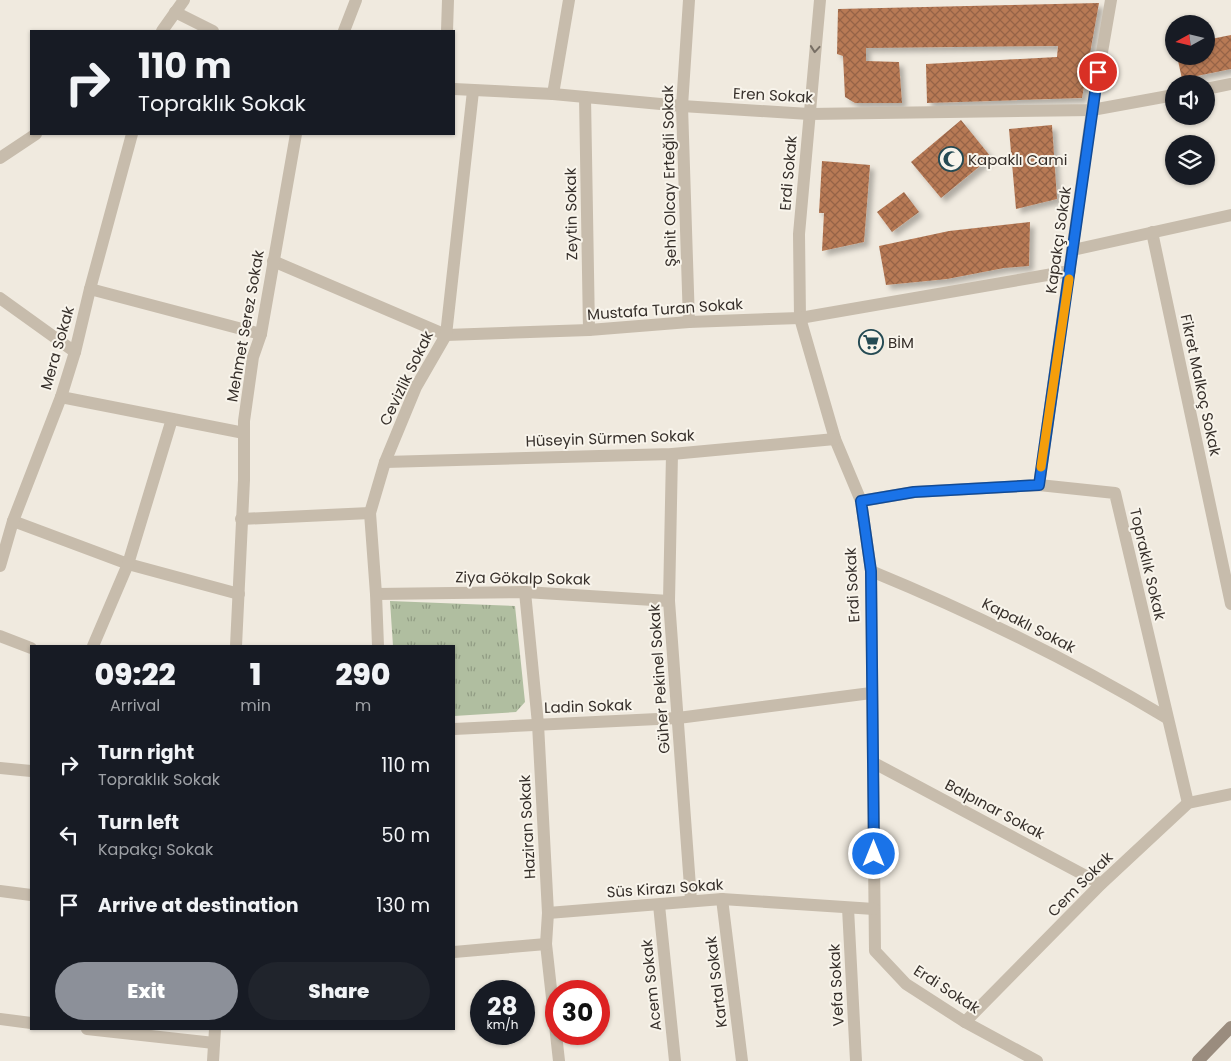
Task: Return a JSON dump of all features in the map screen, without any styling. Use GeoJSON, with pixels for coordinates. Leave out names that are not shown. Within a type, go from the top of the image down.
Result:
{"type":"FeatureCollection","features":[{"type":"Feature","properties":{"kind":"main road"},"geometry":{"type":"LineString","coordinates":[[1198,1061],[1231,1027]]}},
{"type":"Feature","properties":{"kind":"street"},"geometry":{"type":"LineString","coordinates":[[163,30],[184,0]]}},
{"type":"Feature","properties":{"kind":"street"},"geometry":{"type":"LineString","coordinates":[[344,30],[356,0]]}},
{"type":"Feature","properties":{"kind":"street"},"geometry":{"type":"LineString","coordinates":[[446,30],[448,0]]}},
{"type":"Feature","properties":{"kind":"street"},"geometry":{"type":"LineString","coordinates":[[553,94],[569,0]]}},
{"type":"Feature","properties":{"kind":"street","name":"Şehit Olcay Erteğli Sokak"},"geometry":{"type":"LineString","coordinates":[[689,0],[682,106],[689,322]]}},
{"type":"Feature","properties":{"kind":"street","name":"Erdi Sokak"},"geometry":{"type":"LineString","coordinates":[[820,0],[799,234],[800,318],[835,439],[861,501],[871,571],[875,951],[906,984],[965,1022],[1037,1061]]}},
{"type":"Feature","properties":{"kind":"street","name":"Kapakçı Sokak"},"geometry":{"type":"LineString","coordinates":[[1039,485],[1092,110],[1111,0]]}},
{"type":"Feature","properties":{"kind":"street"},"geometry":{"type":"LineString","coordinates":[[175,12],[212,30]]}},
{"type":"Feature","properties":{"kind":"street"},"geometry":{"type":"LineString","coordinates":[[1215,87],[1231,84]]}},
{"type":"Feature","properties":{"kind":"street","name":"Eren Sokak"},"geometry":{"type":"LineString","coordinates":[[455,89],[553,94],[682,106],[809,114],[1092,110],[1165,97]]}},
{"type":"Feature","properties":{"kind":"street","name":"Cevizlik Sokak"},"geometry":{"type":"LineString","coordinates":[[378,645],[370,512],[384,462],[416,387],[446,335],[473,91]]}},
{"type":"Feature","properties":{"kind":"street","name":"Zeytin Sokak"},"geometry":{"type":"LineString","coordinates":[[585,97],[589,330]]}},
{"type":"Feature","properties":{"kind":"street"},"geometry":{"type":"LineString","coordinates":[[0,158],[34,135]]}},
{"type":"Feature","properties":{"kind":"street","name":"Mera Sokak"},"geometry":{"type":"LineString","coordinates":[[0,566],[13,521],[61,397],[75,352],[132,135]]}},
{"type":"Feature","properties":{"kind":"street","name":"Mehmet Serez Sokak"},"geometry":{"type":"LineString","coordinates":[[236,645],[244,480],[244,421],[253,357],[261,334],[296,135]]}},
{"type":"Feature","properties":{"kind":"street"},"geometry":{"type":"LineString","coordinates":[[1073,250],[1231,214]]}},
{"type":"Feature","properties":{"kind":"street","name":"Fikret Malkoç Sokak"},"geometry":{"type":"LineString","coordinates":[[1152,232],[1231,604]]}},
{"type":"Feature","properties":{"kind":"street","name":"Mustafa Turan Sokak"},"geometry":{"type":"LineString","coordinates":[[273,261],[446,335],[589,330],[689,322],[800,318],[1070,271]]}},
{"type":"Feature","properties":{"kind":"street"},"geometry":{"type":"LineString","coordinates":[[90,289],[261,334]]}},
{"type":"Feature","properties":{"kind":"street"},"geometry":{"type":"LineString","coordinates":[[0,298],[75,352]]}},
{"type":"Feature","properties":{"kind":"street"},"geometry":{"type":"LineString","coordinates":[[61,397],[244,433]]}},
{"type":"Feature","properties":{"kind":"street"},"geometry":{"type":"LineString","coordinates":[[93,645],[128,564],[172,419]]}},
{"type":"Feature","properties":{"kind":"street","name":"Hüseyin Sürmen Sokak"},"geometry":{"type":"LineString","coordinates":[[384,462],[672,454],[835,439]]}},
{"type":"Feature","properties":{"kind":"street","name":"Güher Pekinel Sokak"},"geometry":{"type":"LineString","coordinates":[[672,454],[669,601],[691,900]]}},
{"type":"Feature","properties":{"kind":"street","name":"Topraklık Sokak"},"geometry":{"type":"LineString","coordinates":[[861,501],[914,492],[1039,485],[1115,494],[1188,803]]}},
{"type":"Feature","properties":{"kind":"street"},"geometry":{"type":"LineString","coordinates":[[241,519],[370,512]]}},
{"type":"Feature","properties":{"kind":"street"},"geometry":{"type":"LineString","coordinates":[[13,521],[128,564],[239,594]]}},
{"type":"Feature","properties":{"kind":"street","name":"Kapaklı Sokak"},"geometry":{"type":"LineString","coordinates":[[871,571],[954,606],[1110,684],[1167,718]]}},
{"type":"Feature","properties":{"kind":"street","name":"Ziya Gökalp Sokak"},"geometry":{"type":"LineString","coordinates":[[376,594],[525,592],[669,601]]}},
{"type":"Feature","properties":{"kind":"street","name":"Haziran Sokak"},"geometry":{"type":"LineString","coordinates":[[525,592],[538,724],[548,913],[546,944],[559,1061]]}},
{"type":"Feature","properties":{"kind":"street"},"geometry":{"type":"LineString","coordinates":[[0,636],[30,648]]}},
{"type":"Feature","properties":{"kind":"street","name":"Ladin Sokak"},"geometry":{"type":"LineString","coordinates":[[455,729],[678,718],[871,693]]}},
{"type":"Feature","properties":{"kind":"street","name":"Balpınar Sokak"},"geometry":{"type":"LineString","coordinates":[[874,763],[1102,884]]}},
{"type":"Feature","properties":{"kind":"street"},"geometry":{"type":"LineString","coordinates":[[0,768],[30,772]]}},
{"type":"Feature","properties":{"kind":"street"},"geometry":{"type":"LineString","coordinates":[[1188,803],[1231,794]]}},
{"type":"Feature","properties":{"kind":"street","name":"Cem Sokak"},"geometry":{"type":"LineString","coordinates":[[965,1022],[1102,884],[1188,803]]}},
{"type":"Feature","properties":{"kind":"street"},"geometry":{"type":"LineString","coordinates":[[0,891],[30,895]]}},
{"type":"Feature","properties":{"kind":"street","name":"Süs Kirazı Sokak"},"geometry":{"type":"LineString","coordinates":[[548,913],[722,899],[874,909]]}},
{"type":"Feature","properties":{"kind":"street","name":"Kartal Sokak"},"geometry":{"type":"LineString","coordinates":[[722,899],[742,1061]]}},
{"type":"Feature","properties":{"kind":"street","name":"Acem Sokak"},"geometry":{"type":"LineString","coordinates":[[659,905],[675,1061]]}},
{"type":"Feature","properties":{"kind":"street","name":"Vefa Sokak"},"geometry":{"type":"LineString","coordinates":[[848,908],[856,1061]]}},
{"type":"Feature","properties":{"kind":"street"},"geometry":{"type":"LineString","coordinates":[[455,952],[546,944]]}},
{"type":"Feature","properties":{"kind":"street"},"geometry":{"type":"LineString","coordinates":[[0,1019],[30,1022]]}},
{"type":"Feature","properties":{"kind":"street"},"geometry":{"type":"LineString","coordinates":[[97,1030],[214,1043]]}},
{"type":"Feature","properties":{"kind":"street"},"geometry":{"type":"LineString","coordinates":[[214,1061],[215,1030]]}},
{"type":"Feature","properties":{"kind":"green space"},"geometry":{"type":"Polygon","coordinates":[[[390,601],[515,606],[525,702],[516,712],[455,716],[455,645],[393,645],[390,601]]]}},
{"type":"Feature","properties":{"kind":"building"},"geometry":{"type":"Polygon","coordinates":[[[1099,3],[1082,98],[927,103],[926,64],[1057,57],[1058,46],[866,48],[866,61],[899,62],[902,103],[855,103],[845,97],[843,56],[837,54],[838,9],[1099,3]]]}},
{"type":"Feature","properties":{"kind":"building"},"geometry":{"type":"Polygon","coordinates":[[[1231,35],[1231,69],[1202,75],[1181,75],[1179,65],[1215,65],[1215,38],[1231,35]]]}},
{"type":"Feature","properties":{"kind":"building","name":"Kapaklı Cami"},"geometry":{"type":"Polygon","coordinates":[[[961,120],[991,157],[941,198],[911,162],[961,120]]]}},
{"type":"Feature","properties":{"kind":"building"},"geometry":{"type":"Polygon","coordinates":[[[1052,125],[1057,199],[1016,209],[1009,129],[1052,125]]]}},
{"type":"Feature","properties":{"kind":"building"},"geometry":{"type":"Polygon","coordinates":[[[822,161],[870,165],[864,242],[822,251],[824,213],[819,213],[822,161]]]}},
{"type":"Feature","properties":{"kind":"building"},"geometry":{"type":"Polygon","coordinates":[[[904,192],[919,212],[892,232],[877,212],[904,192]]]}},
{"type":"Feature","properties":{"kind":"building"},"geometry":{"type":"Polygon","coordinates":[[[1030,222],[1029,266],[1004,268],[947,279],[886,285],[879,246],[949,231],[1030,222]]]}},
{"type":"Feature","properties":{"kind":"slow traffic"},"geometry":{"type":"LineString","coordinates":[[1041,467],[1069,279]]}},
{"type":"Feature","properties":{"kind":"place","name":"Kapaklı Cami"},"geometry":{"type":"Point","coordinates":[951,159]}},
{"type":"Feature","properties":{"kind":"place","name":"BİM"},"geometry":{"type":"Point","coordinates":[871,342]}},
{"type":"Feature","properties":{"kind":"route"},"geometry":{"type":"LineString","coordinates":[[874,854],[871,571],[861,501],[914,492],[1039,485],[1098,72]]}}]}
